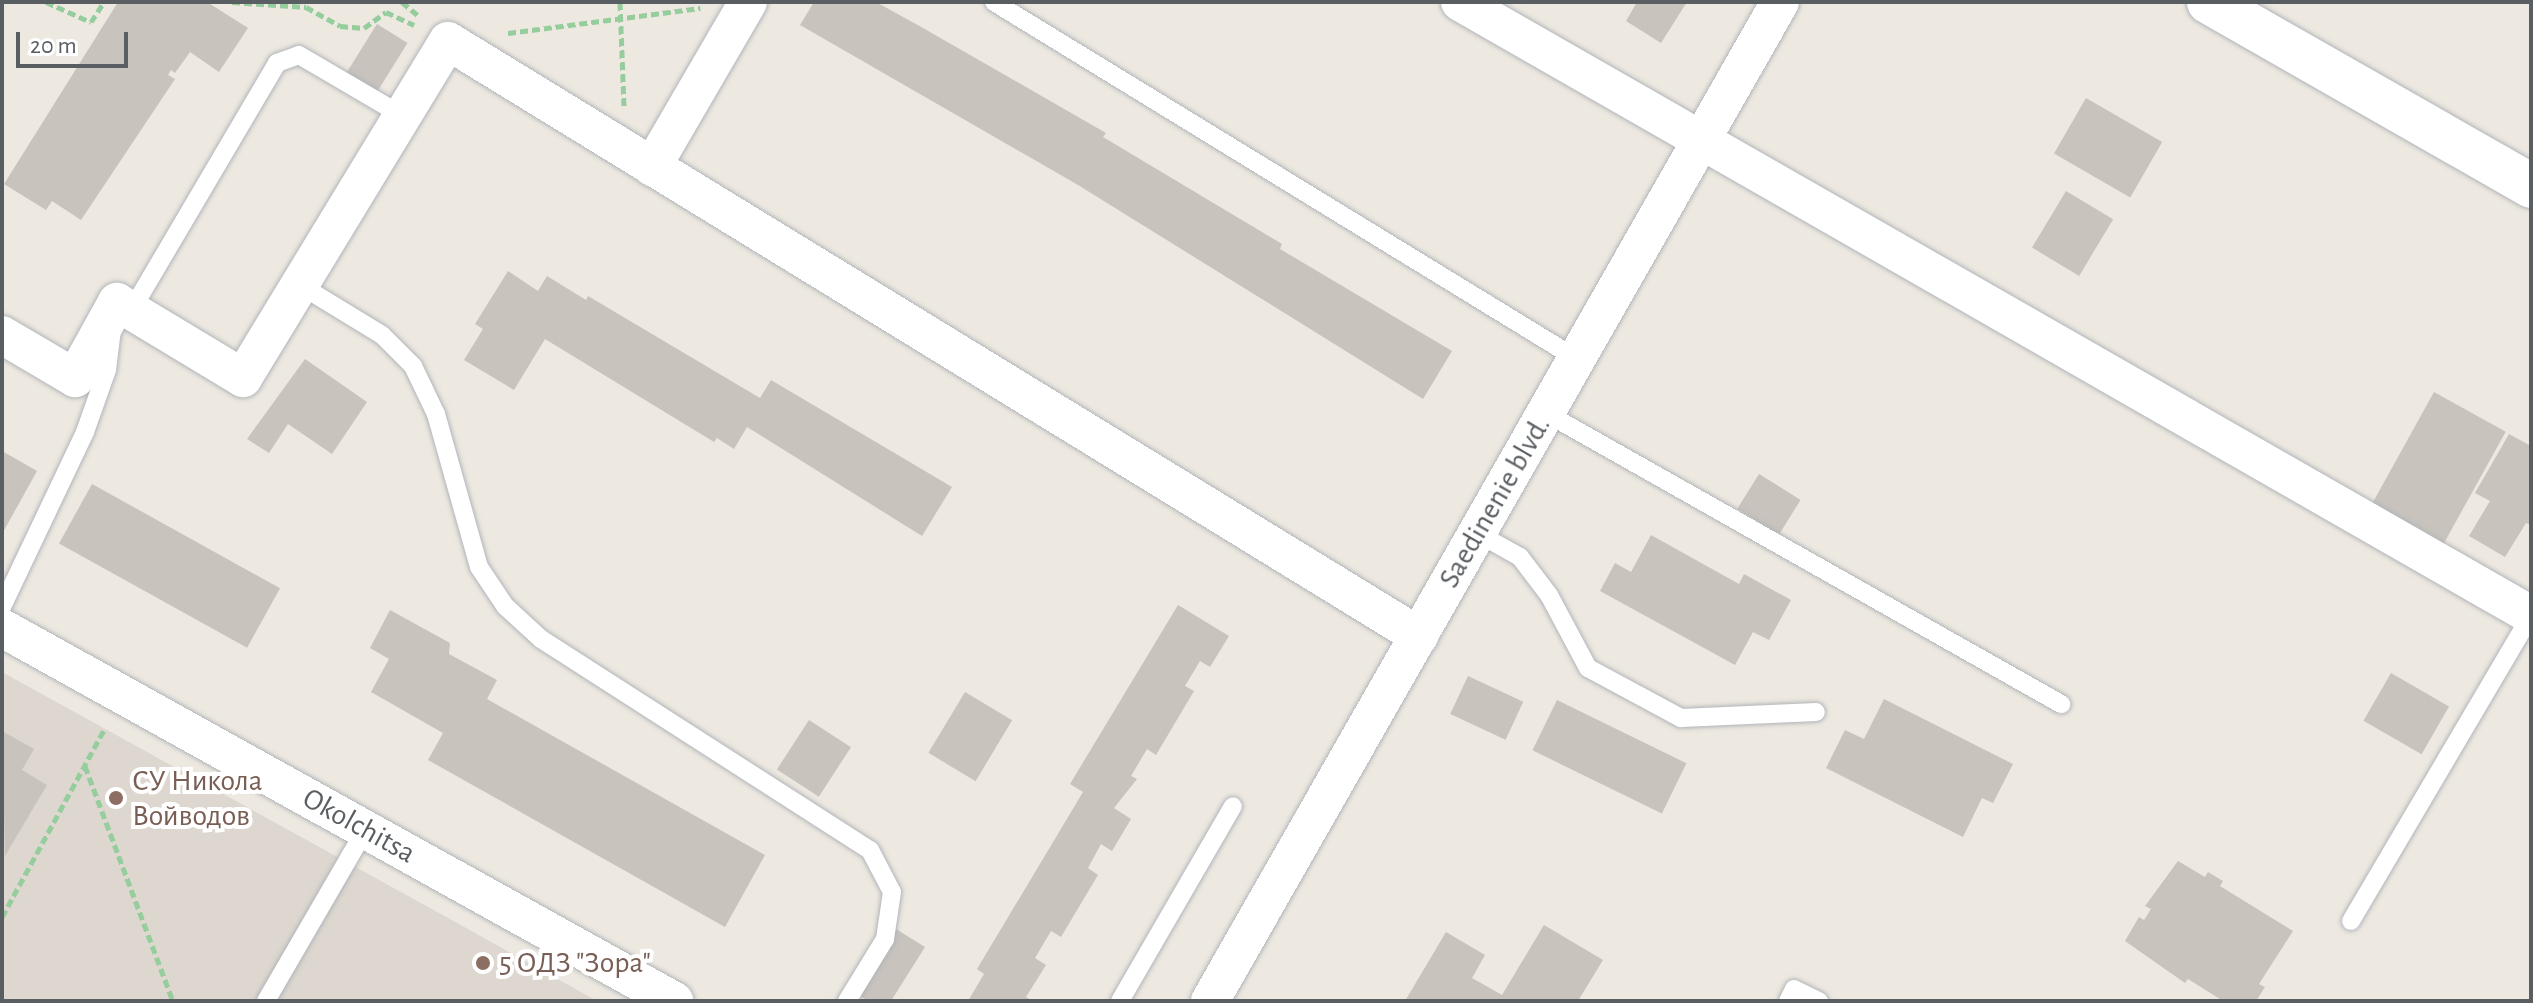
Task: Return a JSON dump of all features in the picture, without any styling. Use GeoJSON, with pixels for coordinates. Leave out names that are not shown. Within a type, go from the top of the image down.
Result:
{"type":"FeatureCollection","features":[{"type":"Feature","properties":{"kind":"street"},"geometry":{"type":"LineString","coordinates":[[1460,2],[2531,615]]}},
{"type":"Feature","properties":{"kind":"street","name":"Saedinenie blvd."},"geometry":{"type":"LineString","coordinates":[[1210,1001],[1780,2]]}},
{"type":"Feature","properties":{"kind":"street"},"geometry":{"type":"LineString","coordinates":[[2209,2],[2531,186]]}},
{"type":"Feature","properties":{"kind":"street"},"geometry":{"type":"LineString","coordinates":[[639,159],[731,4]]}},
{"type":"Feature","properties":{"kind":"street"},"geometry":{"type":"LineString","coordinates":[[2,335],[75,378],[124,306],[243,378],[448,41],[1419,636]]}},
{"type":"Feature","properties":{"kind":"street","name":"Okolchitsa"},"geometry":{"type":"LineString","coordinates":[[2,628],[674,1001]]}},
{"type":"Feature","properties":{"kind":"lane"},"geometry":{"type":"LineString","coordinates":[[994,2],[1577,359]]}},
{"type":"Feature","properties":{"kind":"lane"},"geometry":{"type":"LineString","coordinates":[[2,607],[85,432],[107,370],[124,306],[277,63],[299,55],[403,116]]}},
{"type":"Feature","properties":{"kind":"lane"},"geometry":{"type":"LineString","coordinates":[[300,285],[382,335],[413,366],[436,414],[479,567],[505,606],[541,639],[870,850],[892,892],[888,923],[885,939],[847,1001]]}},
{"type":"Feature","properties":{"kind":"lane"},"geometry":{"type":"LineString","coordinates":[[1546,413],[2061,704]]}},
{"type":"Feature","properties":{"kind":"lane"},"geometry":{"type":"LineString","coordinates":[[1477,533],[1520,557],[1549,595],[1588,668],[1681,718],[1816,712]]}},
{"type":"Feature","properties":{"kind":"lane"},"geometry":{"type":"LineString","coordinates":[[2351,921],[2531,615]]}},
{"type":"Feature","properties":{"kind":"lane"},"geometry":{"type":"LineString","coordinates":[[1120,1001],[1233,806]]}},
{"type":"Feature","properties":{"kind":"lane"},"geometry":{"type":"LineString","coordinates":[[266,1001],[365,830]]}},
{"type":"Feature","properties":{"kind":"lane"},"geometry":{"type":"LineString","coordinates":[[1788,1001],[1794,989],[1819,1001]]}},
{"type":"Feature","properties":{"kind":"path"},"geometry":{"type":"LineString","coordinates":[[46,2],[91,22],[104,2]]}},
{"type":"Feature","properties":{"kind":"path"},"geometry":{"type":"LineString","coordinates":[[232,2],[286,3],[340,26],[364,28],[386,12],[448,41],[731,4]]}},
{"type":"Feature","properties":{"kind":"path"},"geometry":{"type":"LineString","coordinates":[[620,2],[639,159]]}},
{"type":"Feature","properties":{"kind":"path"},"geometry":{"type":"LineString","coordinates":[[2,917],[122,695]]}},
{"type":"Feature","properties":{"kind":"path"},"geometry":{"type":"LineString","coordinates":[[85,765],[173,1001]]}},
{"type":"Feature","properties":{"kind":"shaded area","name":"СУ Никола Войводов"},"geometry":{"type":"Polygon","coordinates":[[[2,672],[459,924],[597,1001],[2,1001],[2,672]]]}},
{"type":"Feature","properties":{"kind":"building"},"geometry":{"type":"Polygon","coordinates":[[[118,2],[207,2],[248,28],[219,72],[190,52],[175,73],[171,70],[168,75],[175,79],[81,220],[52,201],[46,210],[4,184],[118,2]]]}},
{"type":"Feature","properties":{"kind":"building"},"geometry":{"type":"Polygon","coordinates":[[[814,2],[876,2],[1106,133],[1103,137],[1282,244],[1280,249],[1452,351],[1423,399],[1078,185],[800,25],[814,2]]]}},
{"type":"Feature","properties":{"kind":"building"},"geometry":{"type":"Polygon","coordinates":[[[1637,2],[1687,2],[1661,43],[1626,21],[1637,2]]]}},
{"type":"Feature","properties":{"kind":"building"},"geometry":{"type":"Polygon","coordinates":[[[377,24],[408,43],[377,92],[346,73],[377,24]]]}},
{"type":"Feature","properties":{"kind":"building"},"geometry":{"type":"Polygon","coordinates":[[[2086,98],[2162,142],[2130,197],[2054,153],[2086,98]]]}},
{"type":"Feature","properties":{"kind":"building"},"geometry":{"type":"Polygon","coordinates":[[[2066,191],[2113,219],[2079,276],[2032,248],[2066,191]]]}},
{"type":"Feature","properties":{"kind":"building"},"geometry":{"type":"Polygon","coordinates":[[[508,271],[538,291],[547,276],[586,300],[588,296],[760,398],[771,380],[952,487],[922,536],[747,427],[734,449],[717,438],[714,442],[545,339],[514,390],[464,360],[483,329],[475,324],[508,271]]]}},
{"type":"Feature","properties":{"kind":"building"},"geometry":{"type":"Polygon","coordinates":[[[305,359],[367,402],[332,454],[288,424],[269,453],[247,439],[305,359]]]}},
{"type":"Feature","properties":{"kind":"building"},"geometry":{"type":"Polygon","coordinates":[[[2434,392],[2506,432],[2442,547],[2370,507],[2434,392]]]}},
{"type":"Feature","properties":{"kind":"building"},"geometry":{"type":"Polygon","coordinates":[[[2509,434],[2531,446],[2531,525],[2526,523],[2505,557],[2469,536],[2490,501],[2475,493],[2509,434]]]}},
{"type":"Feature","properties":{"kind":"building"},"geometry":{"type":"Polygon","coordinates":[[[2,451],[37,471],[2,534],[2,451]]]}},
{"type":"Feature","properties":{"kind":"building"},"geometry":{"type":"Polygon","coordinates":[[[1759,474],[1801,500],[1779,535],[1737,509],[1759,474]]]}},
{"type":"Feature","properties":{"kind":"building"},"geometry":{"type":"Polygon","coordinates":[[[92,484],[280,588],[247,648],[59,543],[92,484]]]}},
{"type":"Feature","properties":{"kind":"building"},"geometry":{"type":"Polygon","coordinates":[[[1651,535],[1739,584],[1744,574],[1791,600],[1769,640],[1753,632],[1735,665],[1600,591],[1615,563],[1631,572],[1651,535]]]}},
{"type":"Feature","properties":{"kind":"building"},"geometry":{"type":"Polygon","coordinates":[[[1178,605],[1229,636],[1210,667],[1200,661],[1185,686],[1194,691],[1156,755],[1147,749],[1131,776],[1137,779],[1114,808],[1131,819],[1112,851],[1101,844],[1088,868],[1098,875],[1061,937],[1051,931],[1035,958],[1046,965],[1026,997],[1033,1001],[968,1001],[984,974],[977,969],[1083,792],[1070,784],[1178,605]]]}},
{"type":"Feature","properties":{"kind":"building"},"geometry":{"type":"Polygon","coordinates":[[[390,610],[450,643],[449,654],[497,680],[487,699],[765,855],[725,927],[428,760],[443,733],[371,692],[389,659],[370,648],[390,610]]]}},
{"type":"Feature","properties":{"kind":"building"},"geometry":{"type":"Polygon","coordinates":[[[2391,673],[2449,706],[2422,754],[2364,721],[2391,673]]]}},
{"type":"Feature","properties":{"kind":"building"},"geometry":{"type":"Polygon","coordinates":[[[1468,676],[1523,702],[1506,740],[1450,714],[1468,676]]]}},
{"type":"Feature","properties":{"kind":"building"},"geometry":{"type":"Polygon","coordinates":[[[965,692],[1012,720],[976,781],[928,753],[965,692]]]}},
{"type":"Feature","properties":{"kind":"building"},"geometry":{"type":"Polygon","coordinates":[[[1884,699],[2013,764],[1993,803],[1982,798],[1963,837],[1826,768],[1845,730],[1864,739],[1884,699]]]}},
{"type":"Feature","properties":{"kind":"building"},"geometry":{"type":"Polygon","coordinates":[[[1557,700],[1686,763],[1662,813],[1532,750],[1557,700]]]}},
{"type":"Feature","properties":{"kind":"building"},"geometry":{"type":"Polygon","coordinates":[[[809,720],[851,747],[819,797],[777,769],[809,720]]]}},
{"type":"Feature","properties":{"kind":"building"},"geometry":{"type":"Polygon","coordinates":[[[2,731],[34,749],[22,770],[47,785],[5,856],[2,731]]]}},
{"type":"Feature","properties":{"kind":"building"},"geometry":{"type":"Polygon","coordinates":[[[2178,861],[2205,877],[2208,872],[2223,881],[2220,886],[2293,931],[2259,984],[2265,987],[2256,1001],[2223,1001],[2188,979],[2185,983],[2125,941],[2139,917],[2144,920],[2151,909],[2145,906],[2178,861]]]}},
{"type":"Feature","properties":{"kind":"building"},"geometry":{"type":"Polygon","coordinates":[[[1544,925],[1603,960],[1578,1001],[1405,1001],[1446,932],[1485,955],[1472,978],[1502,995],[1544,925]]]}},
{"type":"Feature","properties":{"kind":"building"},"geometry":{"type":"Polygon","coordinates":[[[896,929],[925,947],[891,1001],[868,1001],[855,993],[896,929]]]}},
{"type":"Feature","properties":{"kind":"place","name":"СУ Никола Войводов"},"geometry":{"type":"Point","coordinates":[116,798]}},
{"type":"Feature","properties":{"kind":"place","name":"5 ОДЗ \"Зора\""},"geometry":{"type":"Point","coordinates":[483,963]}}]}
